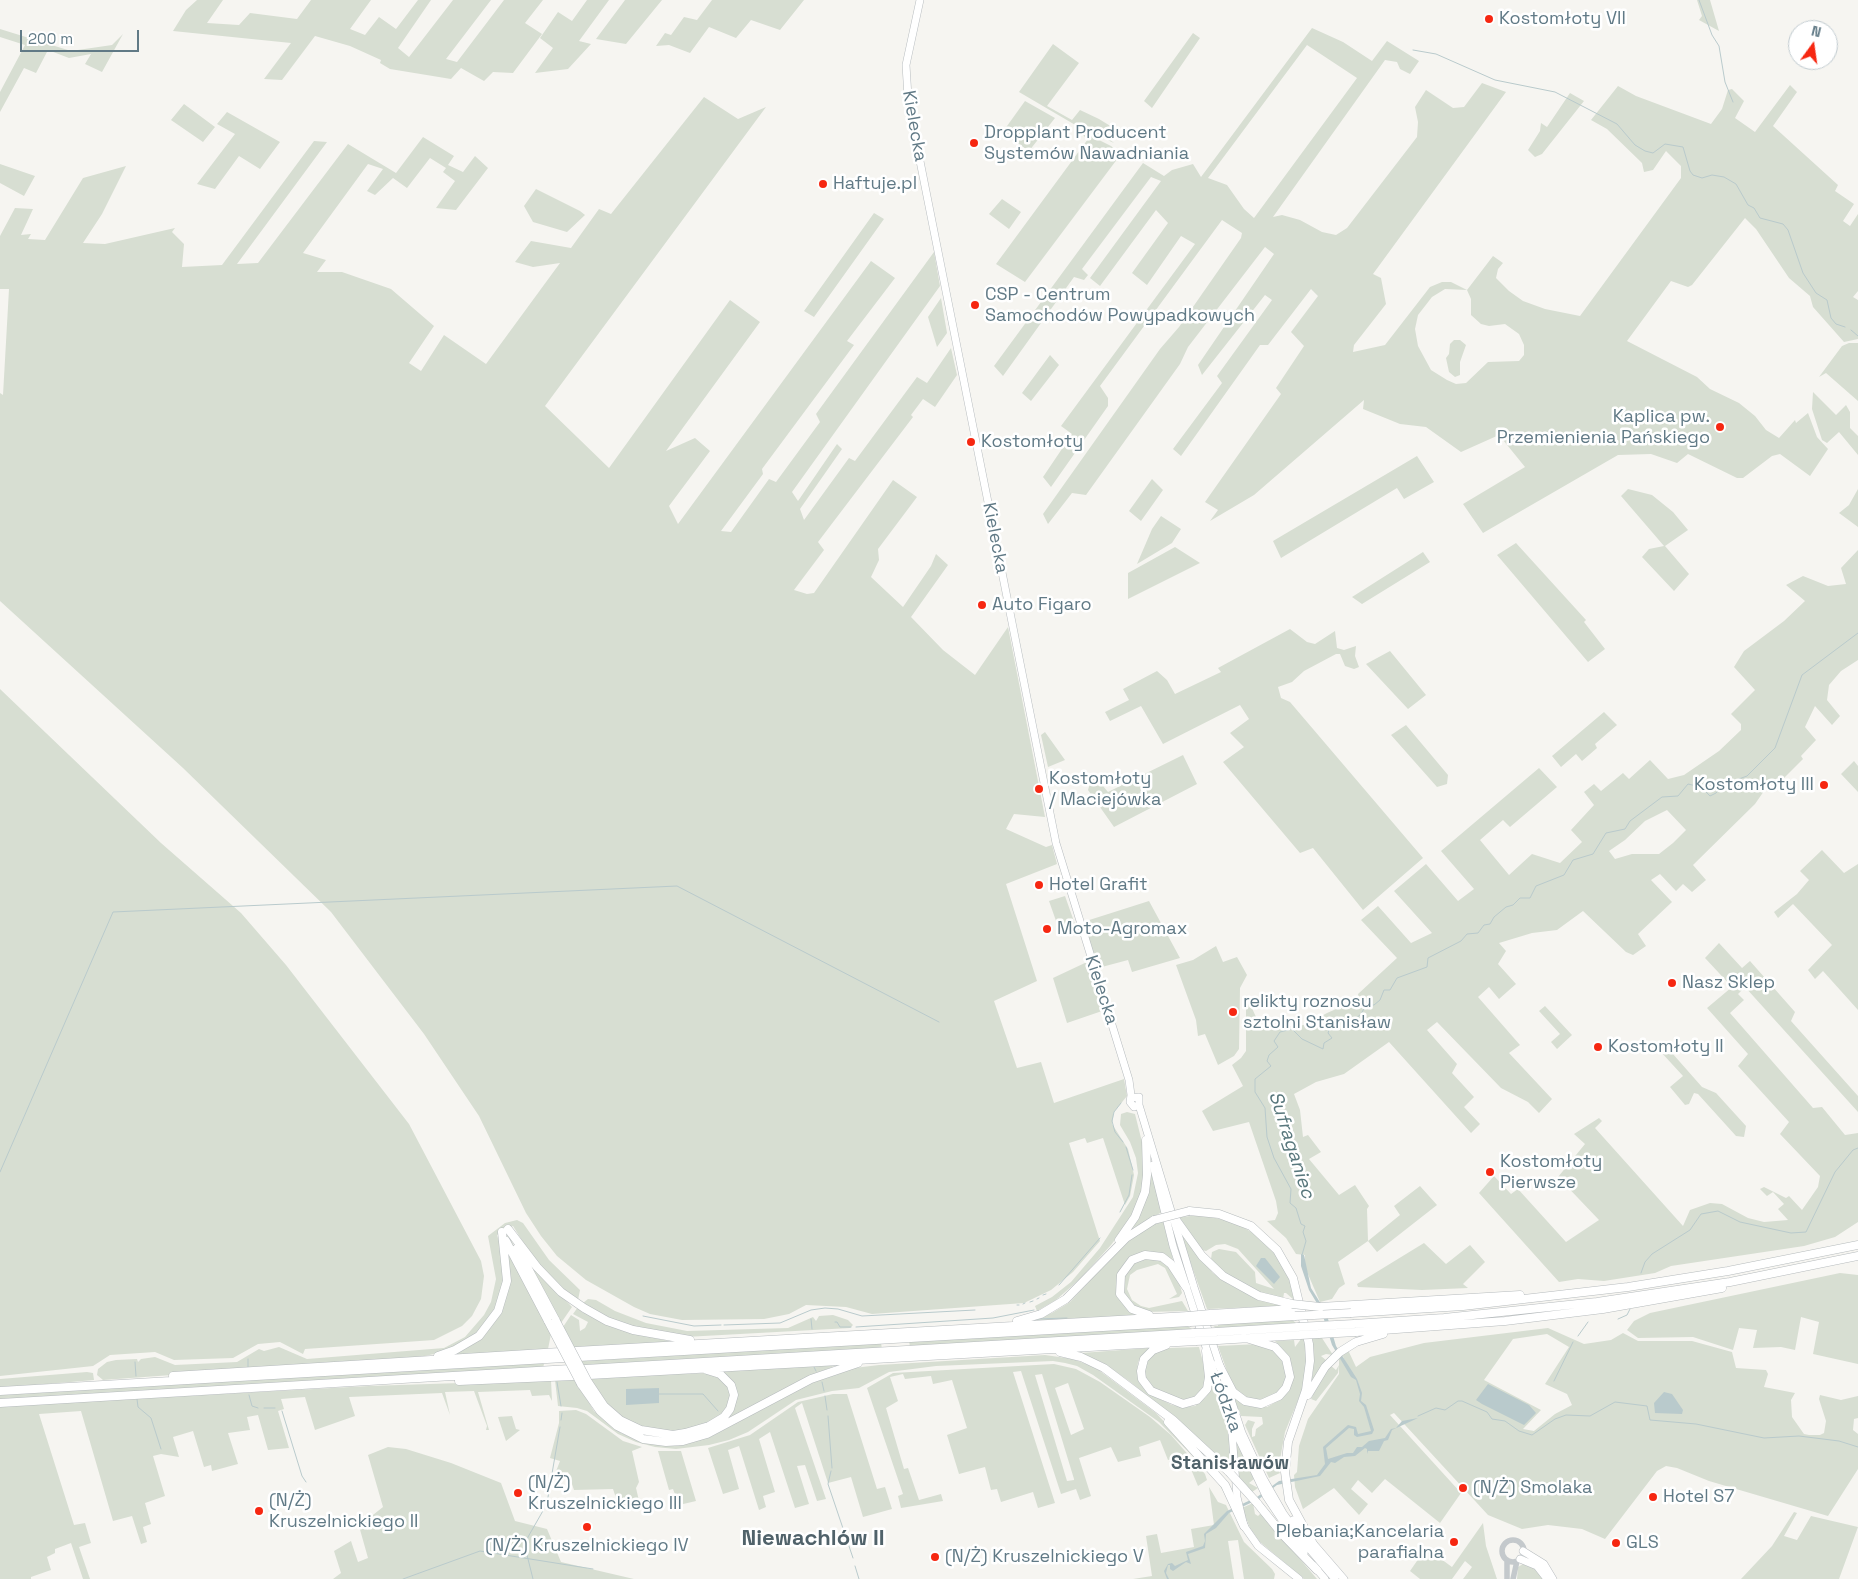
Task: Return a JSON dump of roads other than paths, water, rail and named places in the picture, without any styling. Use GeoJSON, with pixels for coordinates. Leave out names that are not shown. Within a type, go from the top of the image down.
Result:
{"type":"FeatureCollection","features":[{"type":"Feature","properties":{"kind":"highway"},"geometry":{"type":"LineString","coordinates":[[1106,1259],[1131,1224],[1143,1198],[1148,1174],[1146,1140]]}},
{"type":"Feature","properties":{"kind":"highway"},"geometry":{"type":"LineString","coordinates":[[990,1326],[1028,1318],[1054,1307],[1076,1292],[1131,1234],[1154,1220],[1189,1212],[1215,1213],[1246,1224],[1272,1243],[1288,1266],[1298,1291],[1310,1353],[1308,1381],[1288,1442],[1285,1472],[1293,1510],[1313,1544]]}},
{"type":"Feature","properties":{"kind":"highway"},"geometry":{"type":"LineString","coordinates":[[1174,1217],[1196,1250],[1223,1276],[1259,1296],[1294,1310],[1463,1306],[1566,1295],[1720,1272],[1858,1245]]}},
{"type":"Feature","properties":{"kind":"highway"},"geometry":{"type":"LineString","coordinates":[[505,1231],[537,1267],[584,1308],[618,1325],[648,1334],[683,1340],[724,1342]]}},
{"type":"Feature","properties":{"kind":"highway"},"geometry":{"type":"LineString","coordinates":[[505,1231],[552,1321],[604,1406],[630,1426],[652,1433],[686,1433],[709,1426],[724,1417],[734,1399],[731,1385],[725,1377],[716,1372],[698,1369]]}},
{"type":"Feature","properties":{"kind":"highway"},"geometry":{"type":"LineString","coordinates":[[422,1360],[455,1350],[469,1343],[486,1329],[498,1311],[507,1281],[505,1231]]}},
{"type":"Feature","properties":{"kind":"highway"},"geometry":{"type":"LineString","coordinates":[[1186,1287],[1171,1264],[1159,1256],[1141,1256],[1132,1260],[1124,1268],[1119,1285],[1126,1304],[1140,1313],[1189,1319]]}},
{"type":"Feature","properties":{"kind":"highway"},"geometry":{"type":"LineString","coordinates":[[1355,1328],[1597,1302],[1792,1270],[1858,1256]]}},
{"type":"Feature","properties":{"kind":"highway"},"geometry":{"type":"LineString","coordinates":[[586,1377],[1195,1337],[1355,1328],[1412,1328],[1505,1321],[1618,1307],[1760,1280],[1792,1270]]}},
{"type":"Feature","properties":{"kind":"highway"},"geometry":{"type":"LineString","coordinates":[[1166,1317],[724,1342],[577,1354],[1211,1318],[1320,1307],[1350,1309]]}},
{"type":"Feature","properties":{"kind":"highway"},"geometry":{"type":"LineString","coordinates":[[1298,1414],[1318,1375],[1328,1363],[1346,1348],[1365,1338],[1412,1328]]}},
{"type":"Feature","properties":{"kind":"highway"},"geometry":{"type":"LineString","coordinates":[[1217,1336],[1246,1338],[1299,1331]]}},
{"type":"Feature","properties":{"kind":"highway"},"geometry":{"type":"LineString","coordinates":[[1195,1337],[1158,1348],[1149,1354],[1142,1364],[1141,1372],[1145,1385],[1151,1391],[1176,1403],[1190,1403],[1197,1400],[1207,1389],[1209,1376],[1206,1351]]}},
{"type":"Feature","properties":{"kind":"highway"},"geometry":{"type":"LineString","coordinates":[[1218,1363],[1234,1392],[1243,1400],[1262,1404],[1280,1396],[1286,1388],[1290,1377],[1286,1359],[1275,1346],[1246,1338]]}},
{"type":"Feature","properties":{"kind":"highway"},"geometry":{"type":"LineString","coordinates":[[586,1377],[1178,1342]]}},
{"type":"Feature","properties":{"kind":"highway"},"geometry":{"type":"LineString","coordinates":[[1043,1350],[1073,1355],[1092,1362],[1179,1425],[1228,1472],[1283,1535],[1317,1570]]}},
{"type":"Feature","properties":{"kind":"highway"},"geometry":{"type":"LineString","coordinates":[[0,1391],[560,1355]]}},
{"type":"Feature","properties":{"kind":"highway"},"geometry":{"type":"LineString","coordinates":[[81,1386],[252,1370],[422,1360],[547,1356]]}},
{"type":"Feature","properties":{"kind":"highway"},"geometry":{"type":"LineString","coordinates":[[586,1377],[600,1411],[626,1432],[654,1441],[674,1442],[707,1434],[811,1379],[835,1369],[872,1360]]}},
{"type":"Feature","properties":{"kind":"highway"},"geometry":{"type":"LineString","coordinates":[[0,1403],[390,1380],[460,1381],[571,1373]]}},
{"type":"Feature","properties":{"kind":"highway"},"geometry":{"type":"LineString","coordinates":[[1148,1401],[1218,1475],[1235,1498],[1244,1526]]}},
{"type":"Feature","properties":{"kind":"main road","name":"Kielecka"},"geometry":{"type":"LineString","coordinates":[[920,0],[907,58],[908,97],[1049,813],[1065,878],[1133,1096],[1140,1099],[1137,1106]]}},
{"type":"Feature","properties":{"kind":"main road"},"geometry":{"type":"LineString","coordinates":[[1137,1106],[1186,1287],[1206,1351]]}},
{"type":"Feature","properties":{"kind":"main road"},"geometry":{"type":"LineString","coordinates":[[1137,1106],[1174,1217],[1218,1363]]}},
{"type":"Feature","properties":{"kind":"main road","name":"Łódzka"},"geometry":{"type":"LineString","coordinates":[[1206,1351],[1229,1418],[1260,1479],[1317,1570],[1325,1579]]}},
{"type":"Feature","properties":{"kind":"main road","name":"Łódzka"},"geometry":{"type":"LineString","coordinates":[[1218,1363],[1260,1479]]}},
{"type":"Feature","properties":{"kind":"main road"},"geometry":{"type":"LineString","coordinates":[[1229,1418],[1234,1444],[1235,1498]]}},
{"type":"Feature","properties":{"kind":"main road"},"geometry":{"type":"LineString","coordinates":[[1268,1494],[1344,1579]]}},
{"type":"Feature","properties":{"kind":"main road","name":"Łódzka"},"geometry":{"type":"LineString","coordinates":[[1268,1494],[1301,1539],[1335,1579]]}},
{"type":"Feature","properties":{"kind":"main road"},"geometry":{"type":"LineString","coordinates":[[1244,1526],[1258,1546],[1298,1579]]}},
{"type":"Feature","properties":{"kind":"main road"},"geometry":{"type":"LineString","coordinates":[[1523,1551],[1544,1564],[1553,1579]]}},
{"type":"Feature","properties":{"kind":"main road"},"geometry":{"type":"LineString","coordinates":[[1519,1560],[1537,1566],[1547,1579]]}},
{"type":"Feature","properties":{"kind":"street"},"geometry":{"type":"LineString","coordinates":[[1507,1579],[1507,1561],[1502,1553],[1506,1543],[1517,1542],[1523,1551],[1513,1579]]}},
{"type":"Feature","properties":{"kind":"street"},"geometry":{"type":"LineString","coordinates":[[1507,1561],[1519,1560]]}},
{"type":"Feature","properties":{"kind":"waterway"},"geometry":{"type":"LineString","coordinates":[[1699,0],[1712,35],[1719,46],[1725,82],[1733,102]]}},
{"type":"Feature","properties":{"kind":"waterway"},"geometry":{"type":"LineString","coordinates":[[1413,50],[1436,54],[1495,80],[1555,92],[1617,124],[1635,145],[1645,151],[1653,153],[1665,144],[1683,147],[1693,175],[1702,178],[1712,175],[1724,177],[1736,184],[1748,205],[1754,208],[1760,218],[1783,224],[1788,230],[1803,273],[1816,293],[1827,300],[1831,318],[1836,324],[1845,327]]}},
{"type":"Feature","properties":{"kind":"waterway"},"geometry":{"type":"LineString","coordinates":[[1851,330],[1858,336]]}},
{"type":"Feature","properties":{"kind":"waterway","name":"Sufraganiec"},"geometry":{"type":"LineString","coordinates":[[1302,1255],[1306,1241],[1303,1232],[1305,1226],[1301,1224],[1296,1208],[1290,1203],[1291,1189],[1274,1158],[1267,1137],[1265,1108],[1255,1092],[1255,1079],[1271,1066],[1267,1061],[1269,1055],[1278,1047],[1274,1041],[1280,1032],[1292,1029],[1302,1039],[1323,1049],[1324,1043],[1332,1038],[1328,1033],[1330,1027],[1334,1027],[1338,1022],[1347,1022],[1348,1018],[1354,1020],[1361,1014],[1366,1005],[1374,1005],[1380,1000],[1384,990],[1390,990],[1397,978],[1427,967],[1428,958],[1461,941],[1467,934],[1478,933],[1484,925],[1490,924],[1494,917],[1506,907],[1513,905],[1520,898],[1530,898],[1536,886],[1564,875],[1573,860],[1593,854],[1606,833],[1625,829],[1630,821],[1662,797],[1678,796],[1688,784],[1701,787],[1710,796],[1725,784],[1747,776],[1775,748],[1802,675],[1858,633]]}},
{"type":"Feature","properties":{"kind":"waterway"},"geometry":{"type":"LineString","coordinates":[[0,1172],[113,912],[677,886],[939,1022]]}},
{"type":"Feature","properties":{"kind":"waterway"},"geometry":{"type":"LineString","coordinates":[[1121,1103],[1114,1112],[1112,1121],[1115,1132],[1123,1142]]}},
{"type":"Feature","properties":{"kind":"waterway"},"geometry":{"type":"LineString","coordinates":[[1126,1147],[1133,1170]]}},
{"type":"Feature","properties":{"kind":"waterway"},"geometry":{"type":"LineString","coordinates":[[1641,1273],[1645,1262],[1652,1254],[1690,1230],[1701,1214],[1718,1211],[1740,1222],[1791,1233],[1806,1232],[1835,1172],[1853,1150],[1858,1148]]}},
{"type":"Feature","properties":{"kind":"waterway"},"geometry":{"type":"LineString","coordinates":[[1120,1212],[1129,1195],[1132,1175]]}},
{"type":"Feature","properties":{"kind":"waterway"},"geometry":{"type":"LineString","coordinates":[[1059,1285],[1100,1238]]}},
{"type":"Feature","properties":{"kind":"waterway"},"geometry":{"type":"LineString","coordinates":[[724,1325],[780,1323],[811,1310],[825,1308],[838,1309],[862,1316],[975,1310]]}},
{"type":"Feature","properties":{"kind":"waterway"},"geometry":{"type":"LineString","coordinates":[[1618,1319],[1627,1315],[1630,1309]]}},
{"type":"Feature","properties":{"kind":"waterway"},"geometry":{"type":"LineString","coordinates":[[856,1327],[993,1318],[1034,1310]]}},
{"type":"Feature","properties":{"kind":"waterway"},"geometry":{"type":"LineString","coordinates":[[643,1316],[694,1326],[721,1325]]}},
{"type":"Feature","properties":{"kind":"waterway"},"geometry":{"type":"LineString","coordinates":[[1037,1319],[1067,1318]]}},
{"type":"Feature","properties":{"kind":"waterway"},"geometry":{"type":"LineString","coordinates":[[811,1319],[812,1329]]}},
{"type":"Feature","properties":{"kind":"waterway"},"geometry":{"type":"LineString","coordinates":[[835,1322],[840,1327],[851,1327]]}},
{"type":"Feature","properties":{"kind":"waterway"},"geometry":{"type":"LineString","coordinates":[[1578,1336],[1588,1322]]}},
{"type":"Feature","properties":{"kind":"waterway"},"geometry":{"type":"LineString","coordinates":[[1554,1381],[1573,1342]]}},
{"type":"Feature","properties":{"kind":"waterway"},"geometry":{"type":"LineString","coordinates":[[248,1359],[248,1367]]}},
{"type":"Feature","properties":{"kind":"waterway"},"geometry":{"type":"LineString","coordinates":[[135,1362],[136,1376]]}},
{"type":"Feature","properties":{"kind":"waterway"},"geometry":{"type":"LineString","coordinates":[[814,1367],[816,1371]]}},
{"type":"Feature","properties":{"kind":"waterway"},"geometry":{"type":"LineString","coordinates":[[557,1382],[561,1406]]}},
{"type":"Feature","properties":{"kind":"waterway"},"geometry":{"type":"LineString","coordinates":[[822,1382],[824,1391]]}},
{"type":"Feature","properties":{"kind":"waterway"},"geometry":{"type":"LineString","coordinates":[[659,1394],[703,1394],[718,1411]]}},
{"type":"Feature","properties":{"kind":"waterway"},"geometry":{"type":"LineString","coordinates":[[249,1395],[252,1406],[258,1408]]}},
{"type":"Feature","properties":{"kind":"waterway"},"geometry":{"type":"LineString","coordinates":[[825,1396],[827,1410]]}},
{"type":"Feature","properties":{"kind":"waterway"},"geometry":{"type":"LineString","coordinates":[[137,1399],[138,1407],[151,1418],[161,1449]]}},
{"type":"Feature","properties":{"kind":"waterway"},"geometry":{"type":"LineString","coordinates":[[1418,1416],[1436,1408],[1445,1410],[1458,1401],[1462,1401],[1487,1412],[1492,1419],[1505,1421],[1519,1431],[1532,1435],[1555,1419],[1566,1415],[1590,1416],[1615,1402],[1647,1406],[1650,1420],[1696,1424],[1764,1438],[1799,1436],[1839,1441],[1858,1447]]}},
{"type":"Feature","properties":{"kind":"waterway"},"geometry":{"type":"LineString","coordinates":[[264,1408],[275,1408]]}},
{"type":"Feature","properties":{"kind":"waterway"},"geometry":{"type":"LineString","coordinates":[[282,1411],[302,1476],[306,1482]]}},
{"type":"Feature","properties":{"kind":"waterway"},"geometry":{"type":"LineString","coordinates":[[561,1420],[562,1413]]}},
{"type":"Feature","properties":{"kind":"waterway"},"geometry":{"type":"LineString","coordinates":[[828,1416],[832,1468]]}},
{"type":"Feature","properties":{"kind":"waterway"},"geometry":{"type":"LineString","coordinates":[[547,1503],[560,1427]]}},
{"type":"Feature","properties":{"kind":"waterway"},"geometry":{"type":"LineString","coordinates":[[831,1471],[828,1484],[853,1558]]}},
{"type":"Feature","properties":{"kind":"waterway"},"geometry":{"type":"LineString","coordinates":[[533,1579],[525,1547],[528,1537],[544,1509]]}},
{"type":"Feature","properties":{"kind":"waterway"},"geometry":{"type":"LineString","coordinates":[[403,1579],[480,1551],[593,1569]]}},
{"type":"Feature","properties":{"kind":"waterway"},"geometry":{"type":"LineString","coordinates":[[855,1566],[859,1579]]}},
{"type":"Feature","properties":{"kind":"place","name":"Kostomłoty VII"},"geometry":{"type":"Point","coordinates":[1489,19]}},
{"type":"Feature","properties":{"kind":"place","name":"Dropplant Producent Systemów Nawadniania"},"geometry":{"type":"Point","coordinates":[974,143]}},
{"type":"Feature","properties":{"kind":"place","name":"Haftuje.pl"},"geometry":{"type":"Point","coordinates":[823,184]}},
{"type":"Feature","properties":{"kind":"place","name":"CSP - Centrum Samochodów Powypadkowych"},"geometry":{"type":"Point","coordinates":[975,305]}},
{"type":"Feature","properties":{"kind":"place","name":"Kaplica pw. Przemienienia Pańskiego"},"geometry":{"type":"Point","coordinates":[1720,427]}},
{"type":"Feature","properties":{"kind":"place","name":"Kostomłoty"},"geometry":{"type":"Point","coordinates":[971,442]}},
{"type":"Feature","properties":{"kind":"place","name":"Auto Figaro"},"geometry":{"type":"Point","coordinates":[982,605]}},
{"type":"Feature","properties":{"kind":"place","name":"Kostomłoty III"},"geometry":{"type":"Point","coordinates":[1824,785]}},
{"type":"Feature","properties":{"kind":"place","name":"Kostomłoty / Maciejówka"},"geometry":{"type":"Point","coordinates":[1039,789]}},
{"type":"Feature","properties":{"kind":"place","name":"Hotel Grafit"},"geometry":{"type":"Point","coordinates":[1039,885]}},
{"type":"Feature","properties":{"kind":"place","name":"Moto-Agromax"},"geometry":{"type":"Point","coordinates":[1047,929]}},
{"type":"Feature","properties":{"kind":"place","name":"Nasz Sklep"},"geometry":{"type":"Point","coordinates":[1672,983]}},
{"type":"Feature","properties":{"kind":"place","name":"relikty roznosu sztolni Stanisław"},"geometry":{"type":"Point","coordinates":[1233,1012]}},
{"type":"Feature","properties":{"kind":"place","name":"Kostomłoty II"},"geometry":{"type":"Point","coordinates":[1598,1047]}},
{"type":"Feature","properties":{"kind":"place","name":"Kostomłoty Pierwsze"},"geometry":{"type":"Point","coordinates":[1490,1172]}},
{"type":"Feature","properties":{"kind":"place","name":"(N/Ż) Smolaka"},"geometry":{"type":"Point","coordinates":[1463,1488]}},
{"type":"Feature","properties":{"kind":"place","name":"(N/Ż) Kruszelnickiego III"},"geometry":{"type":"Point","coordinates":[518,1493]}},
{"type":"Feature","properties":{"kind":"place","name":"Hotel S7"},"geometry":{"type":"Point","coordinates":[1653,1497]}},
{"type":"Feature","properties":{"kind":"place","name":"(N/Ż) Kruszelnickiego II"},"geometry":{"type":"Point","coordinates":[259,1511]}},
{"type":"Feature","properties":{"kind":"place","name":"(N/Ż) Kruszelnickiego IV"},"geometry":{"type":"Point","coordinates":[587,1527]}},
{"type":"Feature","properties":{"kind":"place","name":"Plebania;Kancelaria parafialna"},"geometry":{"type":"Point","coordinates":[1454,1542]}},
{"type":"Feature","properties":{"kind":"place","name":"GLS"},"geometry":{"type":"Point","coordinates":[1616,1543]}},
{"type":"Feature","properties":{"kind":"place","name":"(N/Ż) Kruszelnickiego V"},"geometry":{"type":"Point","coordinates":[935,1557]}},
{"type":"Feature","properties":{"kind":"district","name":"Stanisławów"},"geometry":{"type":"Point","coordinates":[1230,1464]}},
{"type":"Feature","properties":{"kind":"district","name":"Niewachlów II"},"geometry":{"type":"Point","coordinates":[813,1539]}}]}
